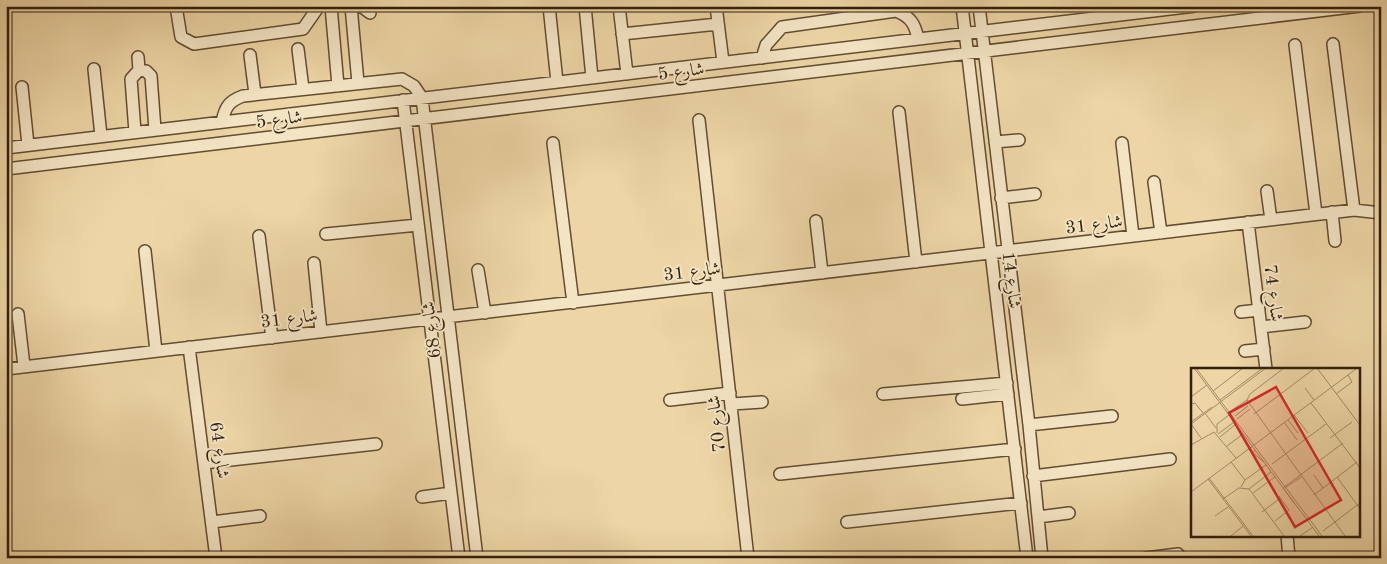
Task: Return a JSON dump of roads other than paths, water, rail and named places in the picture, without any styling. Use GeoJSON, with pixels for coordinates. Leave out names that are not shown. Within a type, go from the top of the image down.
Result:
{"type":"FeatureCollection","features":[{"type":"Feature","properties":{"kind":"street"},"geometry":{"type":"LineString","coordinates":[[176,6],[181,37],[194,44],[303,29],[318,6]]}},
{"type":"Feature","properties":{"kind":"street"},"geometry":{"type":"LineString","coordinates":[[330,6],[338,86]]}},
{"type":"Feature","properties":{"kind":"street"},"geometry":{"type":"LineString","coordinates":[[352,6],[358,83]]}},
{"type":"Feature","properties":{"kind":"street"},"geometry":{"type":"LineString","coordinates":[[549,6],[557,82]]}},
{"type":"Feature","properties":{"kind":"street"},"geometry":{"type":"LineString","coordinates":[[585,6],[592,78]]}},
{"type":"Feature","properties":{"kind":"street"},"geometry":{"type":"LineString","coordinates":[[619,6],[627,74]]}},
{"type":"Feature","properties":{"kind":"street"},"geometry":{"type":"LineString","coordinates":[[716,6],[723,62]]}},
{"type":"Feature","properties":{"kind":"street","name":"شارع 14"},"geometry":{"type":"LineString","coordinates":[[962,6],[1027,558]]}},
{"type":"Feature","properties":{"kind":"street","name":"شارع 14"},"geometry":{"type":"LineString","coordinates":[[978,6],[1029,425],[1042,558]]}},
{"type":"Feature","properties":{"kind":"street","name":"شارع 5"},"geometry":{"type":"LineString","coordinates":[[6,148],[982,32],[1109,11],[1195,6]]}},
{"type":"Feature","properties":{"kind":"street","name":"شارع 5"},"geometry":{"type":"LineString","coordinates":[[6,169],[1360,6]]}},
{"type":"Feature","properties":{"kind":"street"},"geometry":{"type":"LineString","coordinates":[[762,58],[766,45],[782,27],[896,11],[907,16],[915,25],[918,39]]}},
{"type":"Feature","properties":{"kind":"street"},"geometry":{"type":"LineString","coordinates":[[622,34],[718,24]]}},
{"type":"Feature","properties":{"kind":"street"},"geometry":{"type":"LineString","coordinates":[[1332,44],[1354,210]]}},
{"type":"Feature","properties":{"kind":"street"},"geometry":{"type":"LineString","coordinates":[[1295,45],[1316,214]]}},
{"type":"Feature","properties":{"kind":"street"},"geometry":{"type":"LineString","coordinates":[[298,49],[303,90]]}},
{"type":"Feature","properties":{"kind":"street"},"geometry":{"type":"LineString","coordinates":[[250,55],[255,94]]}},
{"type":"Feature","properties":{"kind":"street"},"geometry":{"type":"LineString","coordinates":[[135,132],[131,79],[139,70],[138,57]]}},
{"type":"Feature","properties":{"kind":"street"},"geometry":{"type":"LineString","coordinates":[[94,69],[102,136]]}},
{"type":"Feature","properties":{"kind":"street"},"geometry":{"type":"LineString","coordinates":[[139,70],[146,71],[151,76],[155,130]]}},
{"type":"Feature","properties":{"kind":"street"},"geometry":{"type":"LineString","coordinates":[[222,122],[224,109],[232,100],[255,94],[402,79],[414,86],[422,98]]}},
{"type":"Feature","properties":{"kind":"street"},"geometry":{"type":"LineString","coordinates":[[22,88],[28,145]]}},
{"type":"Feature","properties":{"kind":"street","name":"شارع 68"},"geometry":{"type":"LineString","coordinates":[[422,98],[477,558]]}},
{"type":"Feature","properties":{"kind":"street","name":"شارع 68"},"geometry":{"type":"LineString","coordinates":[[403,100],[428,320],[459,558]]}},
{"type":"Feature","properties":{"kind":"street"},"geometry":{"type":"LineString","coordinates":[[899,112],[916,262]]}},
{"type":"Feature","properties":{"kind":"street","name":"شارع 70"},"geometry":{"type":"LineString","coordinates":[[699,120],[748,558]]}},
{"type":"Feature","properties":{"kind":"street"},"geometry":{"type":"LineString","coordinates":[[994,142],[1019,140]]}},
{"type":"Feature","properties":{"kind":"street"},"geometry":{"type":"LineString","coordinates":[[1122,143],[1133,236]]}},
{"type":"Feature","properties":{"kind":"street"},"geometry":{"type":"LineString","coordinates":[[553,144],[573,303]]}},
{"type":"Feature","properties":{"kind":"street"},"geometry":{"type":"LineString","coordinates":[[1154,182],[1161,233]]}},
{"type":"Feature","properties":{"kind":"street"},"geometry":{"type":"LineString","coordinates":[[1267,191],[1271,220]]}},
{"type":"Feature","properties":{"kind":"street"},"geometry":{"type":"LineString","coordinates":[[1001,198],[1035,194]]}},
{"type":"Feature","properties":{"kind":"street","name":"شارع 31"},"geometry":{"type":"LineString","coordinates":[[6,368],[1008,252],[1332,212],[1354,210],[1381,213]]}},
{"type":"Feature","properties":{"kind":"street"},"geometry":{"type":"LineString","coordinates":[[1332,212],[1335,241]]}},
{"type":"Feature","properties":{"kind":"street"},"geometry":{"type":"LineString","coordinates":[[816,221],[822,273]]}},
{"type":"Feature","properties":{"kind":"street","name":"شارع 74"},"geometry":{"type":"LineString","coordinates":[[1248,222],[1266,368]]}},
{"type":"Feature","properties":{"kind":"street"},"geometry":{"type":"LineString","coordinates":[[326,234],[418,225]]}},
{"type":"Feature","properties":{"kind":"street"},"geometry":{"type":"LineString","coordinates":[[259,236],[272,338]]}},
{"type":"Feature","properties":{"kind":"street"},"geometry":{"type":"LineString","coordinates":[[145,251],[156,351]]}},
{"type":"Feature","properties":{"kind":"street"},"geometry":{"type":"LineString","coordinates":[[314,262],[321,332]]}},
{"type":"Feature","properties":{"kind":"street"},"geometry":{"type":"LineString","coordinates":[[478,270],[486,313]]}},
{"type":"Feature","properties":{"kind":"street"},"geometry":{"type":"LineString","coordinates":[[1241,312],[1259,310]]}},
{"type":"Feature","properties":{"kind":"street"},"geometry":{"type":"LineString","coordinates":[[18,314],[24,366]]}},
{"type":"Feature","properties":{"kind":"street"},"geometry":{"type":"LineString","coordinates":[[1261,327],[1305,322]]}},
{"type":"Feature","properties":{"kind":"street","name":"شارع 64"},"geometry":{"type":"LineString","coordinates":[[189,347],[216,558]]}},
{"type":"Feature","properties":{"kind":"street"},"geometry":{"type":"LineString","coordinates":[[1245,351],[1264,349]]}},
{"type":"Feature","properties":{"kind":"street"},"geometry":{"type":"LineString","coordinates":[[884,394],[1008,389]]}},
{"type":"Feature","properties":{"kind":"street"},"geometry":{"type":"LineString","coordinates":[[962,399],[1008,389]]}},
{"type":"Feature","properties":{"kind":"street"},"geometry":{"type":"LineString","coordinates":[[670,400],[731,399],[762,402]]}},
{"type":"Feature","properties":{"kind":"street"},"geometry":{"type":"LineString","coordinates":[[1029,425],[1112,416]]}},
{"type":"Feature","properties":{"kind":"street"},"geometry":{"type":"LineString","coordinates":[[204,463],[376,444]]}},
{"type":"Feature","properties":{"kind":"street"},"geometry":{"type":"LineString","coordinates":[[780,474],[1015,449]]}},
{"type":"Feature","properties":{"kind":"street"},"geometry":{"type":"LineString","coordinates":[[1033,476],[1170,458]]}},
{"type":"Feature","properties":{"kind":"street"},"geometry":{"type":"LineString","coordinates":[[422,497],[451,493]]}},
{"type":"Feature","properties":{"kind":"street"},"geometry":{"type":"LineString","coordinates":[[847,522],[1021,503]]}},
{"type":"Feature","properties":{"kind":"street"},"geometry":{"type":"LineString","coordinates":[[1038,517],[1069,513]]}},
{"type":"Feature","properties":{"kind":"street"},"geometry":{"type":"LineString","coordinates":[[212,522],[260,516]]}},
{"type":"Feature","properties":{"kind":"street"},"geometry":{"type":"LineString","coordinates":[[1287,536],[1289,558]]}},
{"type":"Feature","properties":{"kind":"street"},"geometry":{"type":"LineString","coordinates":[[1146,558],[1178,554]]}}]}
